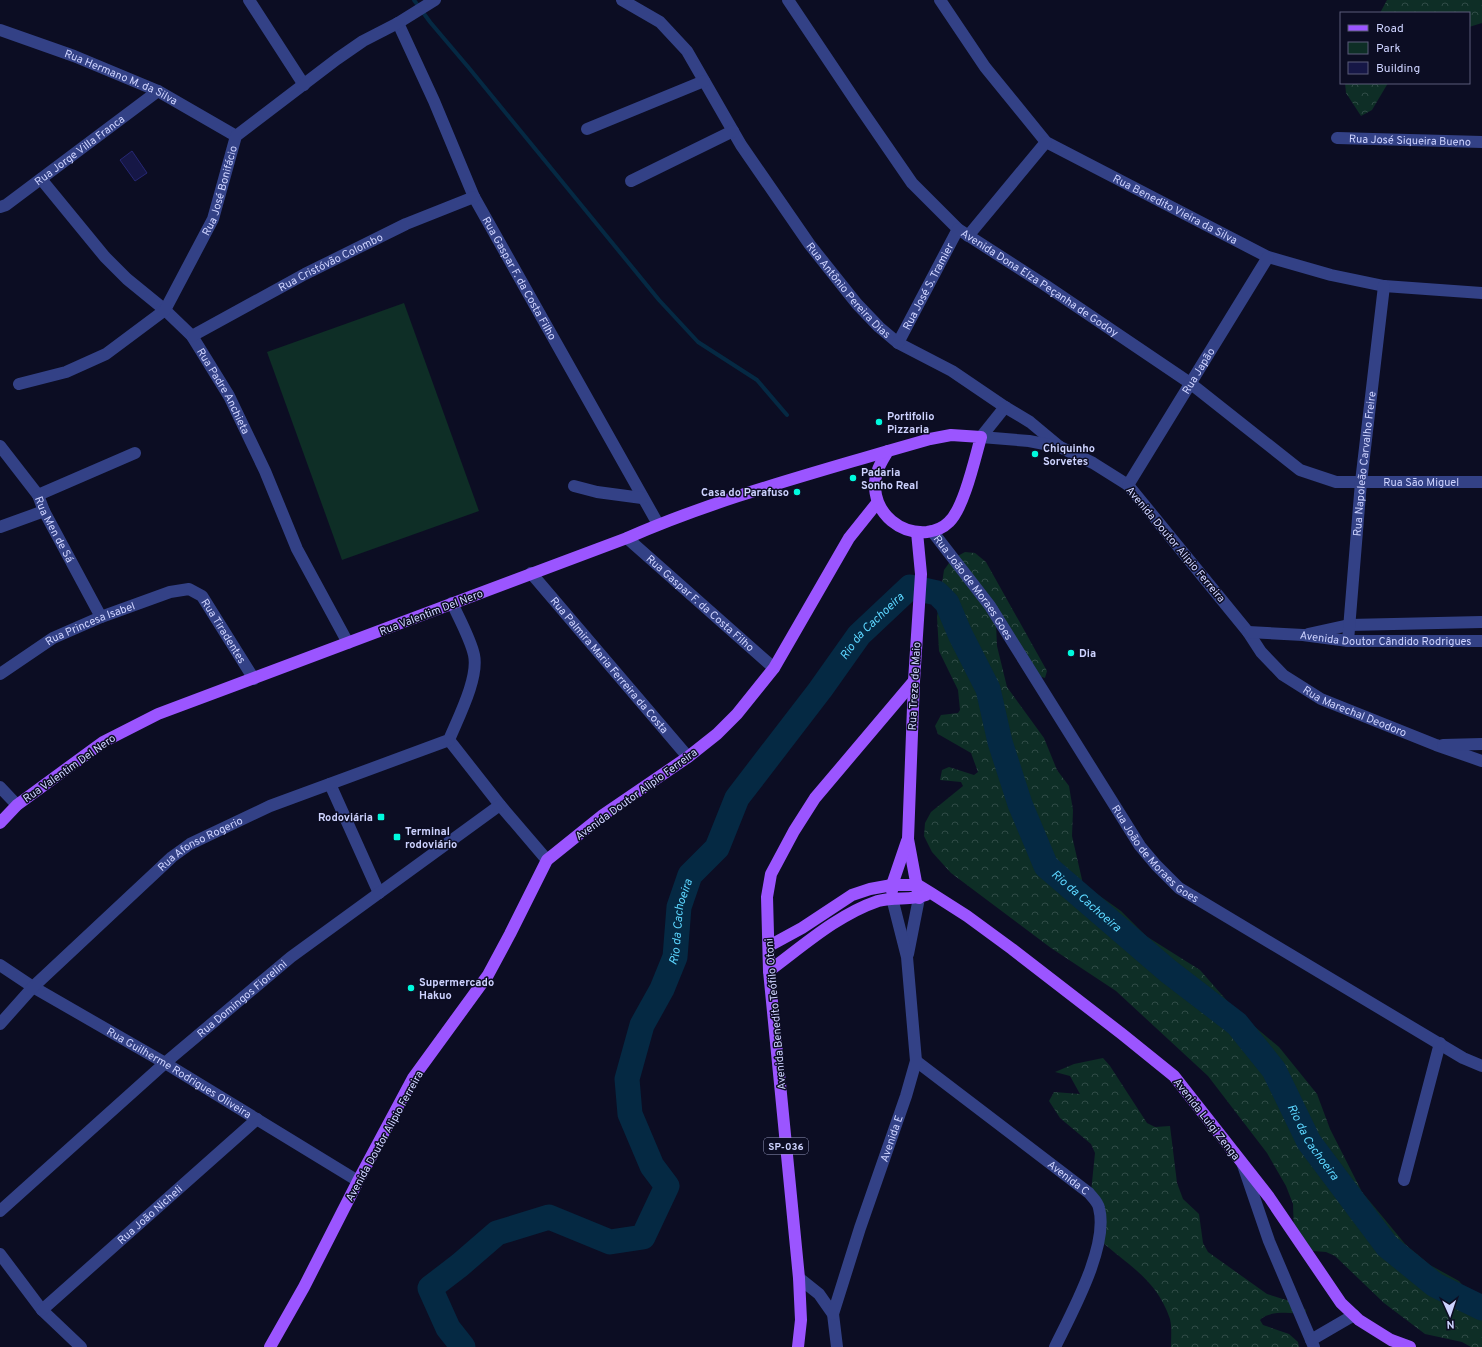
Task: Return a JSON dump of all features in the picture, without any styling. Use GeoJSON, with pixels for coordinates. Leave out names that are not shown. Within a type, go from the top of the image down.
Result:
{"type":"FeatureCollection","features":[{"type":"Feature","properties":{"kind":"main road"},"geometry":{"type":"LineString","coordinates":[[951,435],[982,437],[961,504],[950,521],[943,527],[932,531],[917,532],[900,528],[887,518],[877,503],[874,486],[877,470],[888,450],[951,435]]}},
{"type":"Feature","properties":{"kind":"main road","name":"Rua Valentim Del Nero"},"geometry":{"type":"LineString","coordinates":[[0,823],[16,805],[103,742],[158,714],[627,538],[658,524],[770,486],[888,450]]}},
{"type":"Feature","properties":{"kind":"main road","name":"Avenida Doutor Alipio Ferreira"},"geometry":{"type":"LineString","coordinates":[[270,1347],[304,1287],[413,1078],[488,975],[547,860],[604,815],[688,757],[717,734],[737,714],[774,668],[849,538],[877,503]]}},
{"type":"Feature","properties":{"kind":"main road","name":"Rua Treze de Maio"},"geometry":{"type":"LineString","coordinates":[[917,532],[921,574],[914,681],[908,839],[918,885],[919,898]]}},
{"type":"Feature","properties":{"kind":"main road","name":"Avenida Benedito Teófilo Otoni"},"geometry":{"type":"LineString","coordinates":[[798,1347],[801,1320],[799,1278],[769,972],[767,897],[771,874],[794,831],[816,798],[914,681]]}},
{"type":"Feature","properties":{"kind":"main road","name":"Rua Treze de Maio"},"geometry":{"type":"LineString","coordinates":[[892,898],[892,885],[908,839]]}},
{"type":"Feature","properties":{"kind":"main road"},"geometry":{"type":"LineString","coordinates":[[769,946],[802,928],[852,895],[870,889],[892,885],[918,885]]}},
{"type":"Feature","properties":{"kind":"main road","name":"Avenida Luigi Zenga"},"geometry":{"type":"LineString","coordinates":[[918,885],[967,916],[1012,949],[1174,1076],[1269,1197],[1340,1303],[1359,1320],[1391,1340],[1410,1347]]}},
{"type":"Feature","properties":{"kind":"main road"},"geometry":{"type":"LineString","coordinates":[[769,972],[850,913],[878,901],[892,898],[919,898],[931,893]]}},
{"type":"Feature","properties":{"kind":"street"},"geometry":{"type":"LineString","coordinates":[[249,0],[304,85]]}},
{"type":"Feature","properties":{"kind":"street","name":"Rua Antônio Pereira Dias"},"geometry":{"type":"LineString","coordinates":[[622,0],[660,22],[687,51],[741,145],[810,245],[857,304],[879,327],[898,343],[952,371],[1030,422],[1060,447]]}},
{"type":"Feature","properties":{"kind":"street","name":"Avenida Dona Elza Peçanha de Godoy"},"geometry":{"type":"LineString","coordinates":[[788,0],[912,183],[958,229],[1045,285],[1190,383],[1300,470],[1336,482],[1361,482]]}},
{"type":"Feature","properties":{"kind":"street","name":"Rua Benedito Vieira da Silva"},"geometry":{"type":"LineString","coordinates":[[940,0],[985,66],[1046,142],[1268,257],[1331,275],[1384,286],[1482,293]]}},
{"type":"Feature","properties":{"kind":"street","name":"Rua José Bonifácio"},"geometry":{"type":"LineString","coordinates":[[19,384],[66,372],[106,354],[164,310],[212,219],[236,136],[363,41],[414,14],[431,2]]}},
{"type":"Feature","properties":{"kind":"street","name":"Rua Gaspar F. da Costa Filho"},"geometry":{"type":"LineString","coordinates":[[398,23],[434,101],[474,197],[658,524]]}},
{"type":"Feature","properties":{"kind":"street","name":"Rua Hermano M. da Silva"},"geometry":{"type":"LineString","coordinates":[[0,30],[74,56],[158,91],[236,136]]}},
{"type":"Feature","properties":{"kind":"street"},"geometry":{"type":"LineString","coordinates":[[587,130],[704,81]]}},
{"type":"Feature","properties":{"kind":"street","name":"Rua Jorge Villa Franca"},"geometry":{"type":"LineString","coordinates":[[0,207],[6,205],[158,91]]}},
{"type":"Feature","properties":{"kind":"street"},"geometry":{"type":"LineString","coordinates":[[631,181],[733,131]]}},
{"type":"Feature","properties":{"kind":"street","name":"Rua José Siqueira Bueno"},"geometry":{"type":"LineString","coordinates":[[1338,138],[1482,142]]}},
{"type":"Feature","properties":{"kind":"street","name":"Rua José S. Tramier"},"geometry":{"type":"LineString","coordinates":[[968,236],[1046,142]]}},
{"type":"Feature","properties":{"kind":"street","name":"Rua Padre Anchieta"},"geometry":{"type":"LineString","coordinates":[[41,179],[105,257],[126,279],[164,310],[192,336],[229,396],[265,471],[297,549],[348,643]]}},
{"type":"Feature","properties":{"kind":"street","name":"Rua Cristóvão Colombo"},"geometry":{"type":"LineString","coordinates":[[192,336],[305,274],[406,224],[474,197]]}},
{"type":"Feature","properties":{"kind":"street","name":"Rua José S. Tramier"},"geometry":{"type":"LineString","coordinates":[[898,343],[958,229]]}},
{"type":"Feature","properties":{"kind":"street","name":"Rua Japão"},"geometry":{"type":"LineString","coordinates":[[1128,485],[1268,257]]}},
{"type":"Feature","properties":{"kind":"street","name":"Rua Napoleão Carvalho Freire"},"geometry":{"type":"LineString","coordinates":[[1348,641],[1361,482],[1384,286]]}},
{"type":"Feature","properties":{"kind":"street"},"geometry":{"type":"LineString","coordinates":[[982,437],[1005,406]]}},
{"type":"Feature","properties":{"kind":"street","name":"Avenida Doutor Alipio Ferreira"},"geometry":{"type":"LineString","coordinates":[[982,437],[1029,441],[1060,447],[1093,463],[1128,485],[1248,632]]}},
{"type":"Feature","properties":{"kind":"street","name":"Rua Men de Sá"},"geometry":{"type":"LineString","coordinates":[[0,446],[38,495],[44,511],[101,617]]}},
{"type":"Feature","properties":{"kind":"street"},"geometry":{"type":"LineString","coordinates":[[38,495],[135,453]]}},
{"type":"Feature","properties":{"kind":"street","name":"Rua São Miguel"},"geometry":{"type":"LineString","coordinates":[[1361,482],[1482,482]]}},
{"type":"Feature","properties":{"kind":"street"},"geometry":{"type":"LineString","coordinates":[[574,486],[597,492],[642,498]]}},
{"type":"Feature","properties":{"kind":"street"},"geometry":{"type":"LineString","coordinates":[[0,527],[44,511]]}},
{"type":"Feature","properties":{"kind":"street","name":"Rua João de Moraes Goes"},"geometry":{"type":"LineString","coordinates":[[932,531],[990,606],[1136,840],[1156,865],[1179,888],[1463,1058],[1482,1066]]}},
{"type":"Feature","properties":{"kind":"street","name":"Rua Gaspar F. da Costa Filho"},"geometry":{"type":"LineString","coordinates":[[627,538],[774,668]]}},
{"type":"Feature","properties":{"kind":"street","name":"Rua Palmira Maria Ferreira da Costa"},"geometry":{"type":"LineString","coordinates":[[531,573],[688,757]]}},
{"type":"Feature","properties":{"kind":"street","name":"Rua Princesa Isabel"},"geometry":{"type":"LineString","coordinates":[[0,674],[53,638],[101,617],[170,592],[189,589]]}},
{"type":"Feature","properties":{"kind":"street","name":"Rua Tiradentes"},"geometry":{"type":"LineString","coordinates":[[189,589],[202,596],[254,679]]}},
{"type":"Feature","properties":{"kind":"street"},"geometry":{"type":"LineString","coordinates":[[452,603],[474,654],[476,664],[470,690],[449,740],[500,805],[547,860]]}},
{"type":"Feature","properties":{"kind":"street","name":"Avenida Doutor Cândido Rodrigues"},"geometry":{"type":"LineString","coordinates":[[1303,635],[1349,625],[1482,622]]}},
{"type":"Feature","properties":{"kind":"street"},"geometry":{"type":"LineString","coordinates":[[1248,632],[1303,635]]}},
{"type":"Feature","properties":{"kind":"street","name":"Rua Marechal Deodoro"},"geometry":{"type":"LineString","coordinates":[[1248,632],[1261,652],[1283,675],[1321,698],[1436,745],[1482,761]]}},
{"type":"Feature","properties":{"kind":"street","name":"Avenida Doutor Cândido Rodrigues"},"geometry":{"type":"LineString","coordinates":[[1303,635],[1348,641],[1482,641]]}},
{"type":"Feature","properties":{"kind":"street","name":"Rua Afonso Rogerio"},"geometry":{"type":"LineString","coordinates":[[0,1024],[33,987],[172,857],[190,844],[270,806],[449,740]]}},
{"type":"Feature","properties":{"kind":"street"},"geometry":{"type":"LineString","coordinates":[[1436,745],[1482,744]]}},
{"type":"Feature","properties":{"kind":"street"},"geometry":{"type":"LineString","coordinates":[[330,784],[379,893]]}},
{"type":"Feature","properties":{"kind":"street"},"geometry":{"type":"LineString","coordinates":[[0,787],[16,805]]}},
{"type":"Feature","properties":{"kind":"street","name":"Rua Domingos Fiorelini"},"geometry":{"type":"LineString","coordinates":[[0,1212],[165,1063],[291,957],[500,805]]}},
{"type":"Feature","properties":{"kind":"street","name":"Avenida E"},"geometry":{"type":"LineString","coordinates":[[833,1314],[860,1228],[904,1103],[916,1061],[907,958],[892,898]]}},
{"type":"Feature","properties":{"kind":"street","name":"Avenida E"},"geometry":{"type":"LineString","coordinates":[[907,958],[919,898]]}},
{"type":"Feature","properties":{"kind":"street","name":"Rua Guilherme Rodrigues Oliveira"},"geometry":{"type":"LineString","coordinates":[[0,965],[33,987],[165,1063],[358,1181]]}},
{"type":"Feature","properties":{"kind":"street"},"geometry":{"type":"LineString","coordinates":[[1404,1180],[1440,1043]]}},
{"type":"Feature","properties":{"kind":"street","name":"Avenida C"},"geometry":{"type":"LineString","coordinates":[[916,1061],[1089,1193],[1099,1206],[1101,1221],[1100,1236],[1093,1262],[1055,1347]]}},
{"type":"Feature","properties":{"kind":"street","name":"Rua João Nicheli"},"geometry":{"type":"LineString","coordinates":[[42,1310],[257,1119]]}},
{"type":"Feature","properties":{"kind":"street"},"geometry":{"type":"LineString","coordinates":[[1243,1164],[1269,1241],[1312,1344],[1354,1315]]}},
{"type":"Feature","properties":{"kind":"street"},"geometry":{"type":"LineString","coordinates":[[0,1254],[42,1310],[81,1347]]}},
{"type":"Feature","properties":{"kind":"street"},"geometry":{"type":"LineString","coordinates":[[799,1278],[819,1294],[833,1314],[837,1347]]}},
{"type":"Feature","properties":{"kind":"green space"},"geometry":{"type":"Polygon","coordinates":[[[1387,0],[1482,0],[1482,23],[1470,27],[1470,12],[1381,12],[1387,0]]]}},
{"type":"Feature","properties":{"kind":"green space"},"geometry":{"type":"Polygon","coordinates":[[[1345,84],[1387,84],[1372,110],[1361,116],[1346,93],[1345,84]]]}},
{"type":"Feature","properties":{"kind":"green space"},"geometry":{"type":"Polygon","coordinates":[[[404,303],[479,511],[342,560],[267,352],[404,303]]]}},
{"type":"Feature","properties":{"kind":"green space"},"geometry":{"type":"Polygon","coordinates":[[[965,552],[975,553],[986,562],[1047,671],[1045,678],[1035,675],[996,623],[997,646],[1007,687],[1044,738],[1057,770],[1069,786],[1073,810],[1072,836],[1083,884],[1121,911],[1146,936],[1200,970],[1236,1011],[1279,1047],[1317,1094],[1330,1129],[1362,1192],[1406,1245],[1430,1265],[1459,1281],[1464,1287],[1465,1299],[1482,1316],[1482,1347],[1471,1347],[1462,1342],[1425,1334],[1384,1303],[1335,1256],[1326,1252],[1301,1250],[1294,1234],[1293,1204],[1286,1186],[1267,1153],[1208,1076],[1116,991],[1051,948],[951,873],[932,852],[924,836],[925,823],[931,812],[963,786],[961,782],[940,780],[942,770],[949,767],[974,775],[978,772],[971,753],[938,734],[935,726],[941,715],[958,713],[960,710],[958,690],[939,651],[937,617],[944,570],[952,559],[965,552]]]}},
{"type":"Feature","properties":{"kind":"green space"},"geometry":{"type":"Polygon","coordinates":[[[1103,1058],[1110,1066],[1147,1123],[1155,1127],[1170,1126],[1177,1183],[1183,1199],[1199,1214],[1203,1243],[1208,1252],[1267,1294],[1299,1304],[1306,1310],[1305,1314],[1275,1313],[1260,1320],[1263,1325],[1289,1334],[1298,1342],[1299,1347],[1171,1347],[1170,1319],[1157,1293],[1140,1274],[1099,1239],[1091,1192],[1095,1153],[1091,1144],[1060,1118],[1049,1101],[1054,1092],[1080,1094],[1070,1076],[1055,1072],[1074,1064],[1103,1058]]]}},
{"type":"Feature","properties":{"kind":"building"},"geometry":{"type":"Polygon","coordinates":[[[132,151],[147,173],[135,181],[120,160],[132,151]]]}},
{"type":"Feature","properties":{"kind":"waterway"},"geometry":{"type":"LineString","coordinates":[[414,0],[430,22],[659,300],[698,342],[757,380],[787,415]]}},
{"type":"Feature","properties":{"kind":"waterway","name":"Rio da Cachoeira"},"geometry":{"type":"LineString","coordinates":[[463,1347],[448,1328],[430,1288],[460,1265],[497,1233],[549,1217],[610,1242],[643,1237],[667,1186],[652,1166],[630,1114],[627,1079],[642,1025],[662,989],[675,957],[679,907],[690,875],[717,848],[737,798],[820,690],[859,635],[910,587],[937,593],[947,603],[960,634],[988,689],[1000,742],[1020,804],[1046,866],[1168,971],[1237,1024],[1274,1070],[1309,1142],[1387,1246],[1435,1285],[1482,1308]]}},
{"type":"Feature","properties":{"kind":"place","name":"Portifolio Pizzaria"},"geometry":{"type":"Point","coordinates":[879,422]}},
{"type":"Feature","properties":{"kind":"place","name":"Chiquinho Sorvetes"},"geometry":{"type":"Point","coordinates":[1035,454]}},
{"type":"Feature","properties":{"kind":"place","name":"Padaria Sonho Real"},"geometry":{"type":"Point","coordinates":[853,478]}},
{"type":"Feature","properties":{"kind":"place","name":"Casa do Parafuso"},"geometry":{"type":"Point","coordinates":[797,492]}},
{"type":"Feature","properties":{"kind":"place","name":"Dia"},"geometry":{"type":"Point","coordinates":[1071,653]}},
{"type":"Feature","properties":{"kind":"place","name":"Rodoviária"},"geometry":{"type":"Point","coordinates":[381,817]}},
{"type":"Feature","properties":{"kind":"place","name":"Terminal rodoviário"},"geometry":{"type":"Point","coordinates":[397,837]}},
{"type":"Feature","properties":{"kind":"place","name":"Supermercado Hakuo"},"geometry":{"type":"Point","coordinates":[411,988]}}]}
